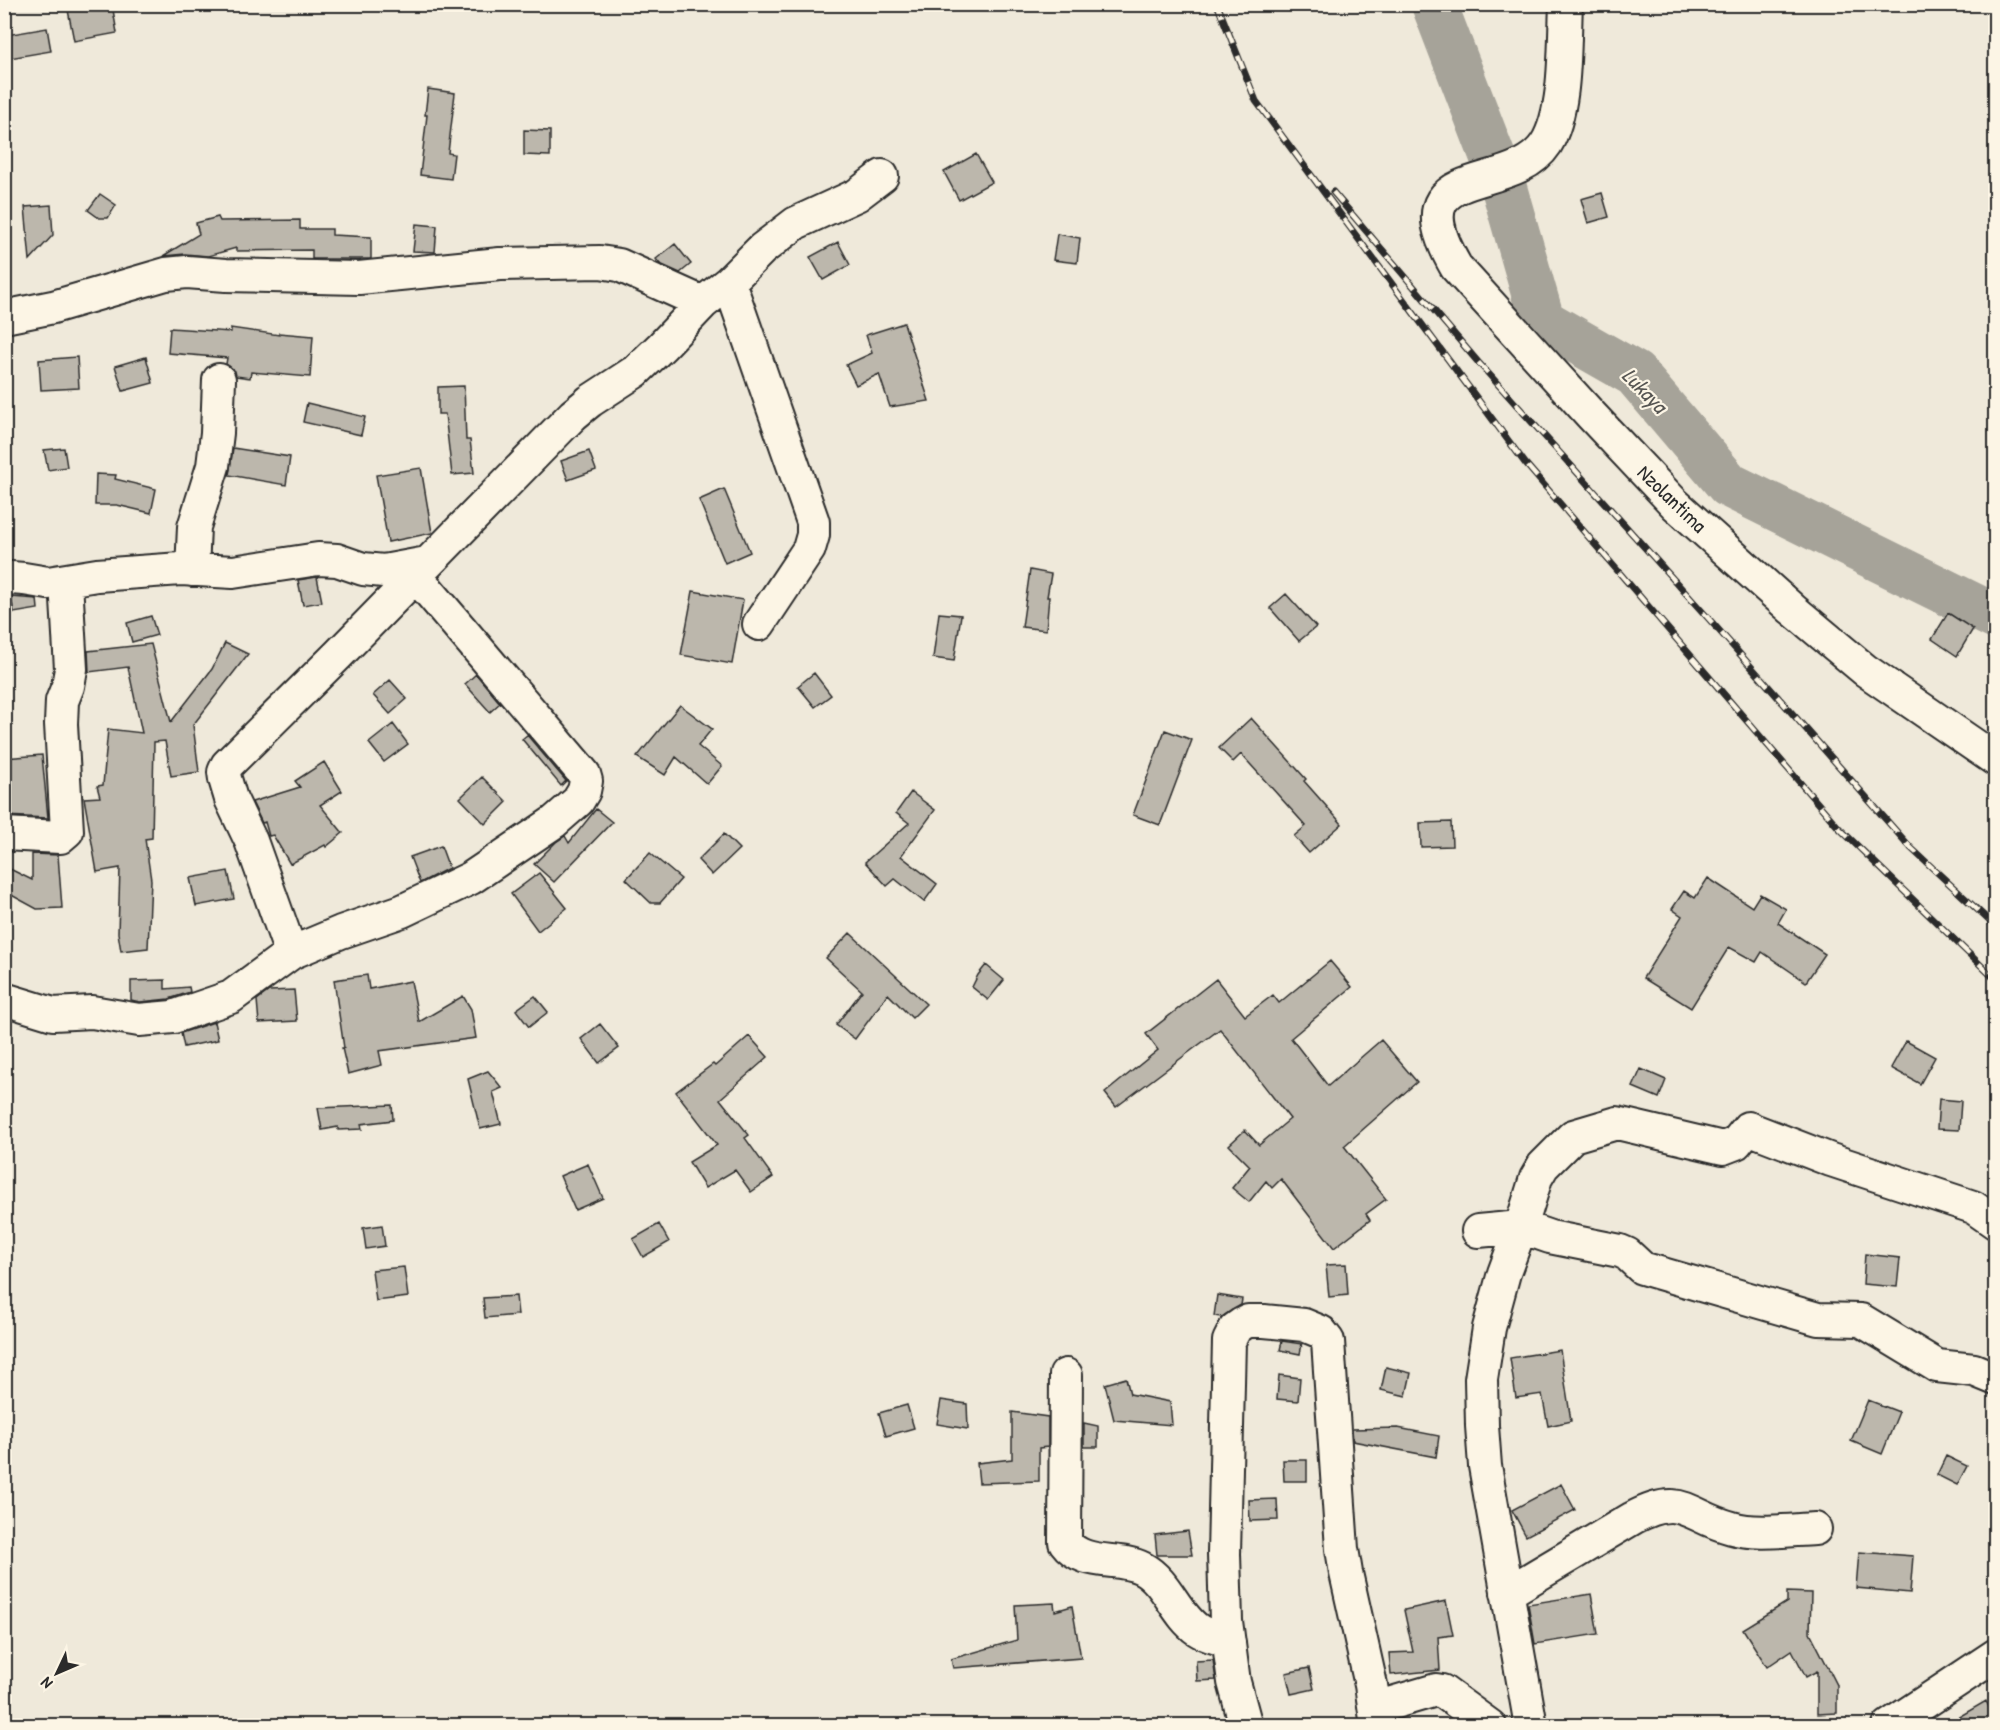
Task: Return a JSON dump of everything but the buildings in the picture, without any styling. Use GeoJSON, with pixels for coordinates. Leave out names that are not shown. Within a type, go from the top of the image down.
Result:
{"type":"FeatureCollection","features":[{"type":"Feature","properties":{"kind":"street","name":"Nzolantima"},"geometry":{"type":"LineString","coordinates":[[1566,4],[1563,82],[1555,122],[1546,143],[1536,156],[1504,173],[1464,184],[1444,198],[1437,217],[1445,247],[1456,267],[1675,504],[1792,609],[1877,680],[1995,760]]}},
{"type":"Feature","properties":{"kind":"street"},"geometry":{"type":"LineString","coordinates":[[291,953],[251,841],[228,792],[224,772],[227,765],[573,415],[636,371],[703,303],[729,282],[762,249],[796,223],[857,195],[882,176]]}},
{"type":"Feature","properties":{"kind":"street"},"geometry":{"type":"LineString","coordinates":[[4,317],[53,307],[166,274],[188,272],[359,278],[500,264],[600,262],[619,265],[703,303]]}},
{"type":"Feature","properties":{"kind":"street"},"geometry":{"type":"LineString","coordinates":[[729,282],[813,522],[813,535],[809,549],[759,624]]}},
{"type":"Feature","properties":{"kind":"street"},"geometry":{"type":"LineString","coordinates":[[192,570],[194,527],[213,466],[219,380]]}},
{"type":"Feature","properties":{"kind":"street"},"geometry":{"type":"LineString","coordinates":[[4,580],[11,578],[48,584],[97,575],[192,570],[233,572],[318,559],[337,560],[363,568],[384,571],[421,569]]}},
{"type":"Feature","properties":{"kind":"street"},"geometry":{"type":"LineString","coordinates":[[4,999],[53,1014],[92,1012],[139,1020],[173,1017],[231,997],[291,953],[341,932],[402,911],[471,878],[554,822],[578,801],[584,791],[586,781],[584,774],[421,569]]}},
{"type":"Feature","properties":{"kind":"street"},"geometry":{"type":"LineString","coordinates":[[4,834],[60,837],[67,831],[61,724],[62,702],[68,686],[70,669],[66,582]]}},
{"type":"Feature","properties":{"kind":"street"},"geometry":{"type":"LineString","coordinates":[[1532,1725],[1485,1466],[1481,1379],[1489,1328],[1504,1273],[1538,1173],[1550,1159],[1573,1136],[1617,1123],[1723,1148],[1736,1143],[1748,1128],[1831,1160],[1974,1208],[1995,1223]]}},
{"type":"Feature","properties":{"kind":"street"},"geometry":{"type":"LineString","coordinates":[[1478,1231],[1521,1227],[1550,1237],[1620,1251],[1627,1254],[1642,1268],[1818,1318],[1861,1320],[1937,1366],[1974,1370],[1995,1379]]}},
{"type":"Feature","properties":{"kind":"street"},"geometry":{"type":"LineString","coordinates":[[1246,1725],[1234,1682],[1226,1621],[1224,1554],[1229,1341],[1235,1329],[1248,1321],[1304,1325],[1322,1332],[1328,1341],[1342,1549],[1376,1717],[1431,1689],[1442,1691],[1490,1725]]}},
{"type":"Feature","properties":{"kind":"street"},"geometry":{"type":"LineString","coordinates":[[1066,1375],[1065,1542],[1071,1550],[1086,1557],[1140,1567],[1154,1576],[1186,1618],[1198,1629],[1229,1641]]}},
{"type":"Feature","properties":{"kind":"street"},"geometry":{"type":"LineString","coordinates":[[1508,1593],[1633,1518],[1650,1509],[1667,1505],[1687,1509],[1731,1528],[1745,1531],[1815,1529]]}},
{"type":"Feature","properties":{"kind":"street"},"geometry":{"type":"LineString","coordinates":[[1889,1725],[1995,1656]]}},
{"type":"Feature","properties":{"kind":"waterway","name":"Lukaya"},"geometry":{"type":"LineString","coordinates":[[1434,4],[1502,181],[1542,321],[1635,374],[1729,485],[1996,617]]}},
{"type":"Feature","properties":{"kind":"railway"},"geometry":{"type":"LineString","coordinates":[[1217,4],[1256,101],[1525,463],[1839,828],[1996,980]]}},
{"type":"Feature","properties":{"kind":"railway"},"geometry":{"type":"LineString","coordinates":[[1333,192],[1478,362],[1911,848],[1996,927]]}}]}
